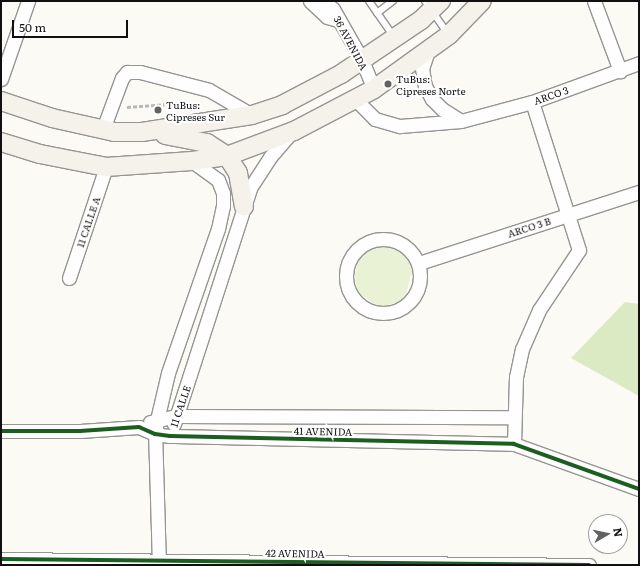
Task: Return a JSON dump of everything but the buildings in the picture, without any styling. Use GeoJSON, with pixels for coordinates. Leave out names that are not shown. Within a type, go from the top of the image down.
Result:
{"type":"FeatureCollection","features":[{"type":"Feature","properties":{"kind":"main road"},"geometry":{"type":"LineString","coordinates":[[142,132],[252,115],[313,90],[395,38],[433,4]]}},
{"type":"Feature","properties":{"kind":"main road"},"geometry":{"type":"LineString","coordinates":[[1,142],[40,154],[106,167],[192,161],[227,156],[294,131],[356,100],[374,89],[449,35],[479,4]]}},
{"type":"Feature","properties":{"kind":"main road"},"geometry":{"type":"LineString","coordinates":[[1,100],[52,118],[103,129],[142,132],[197,140],[207,143],[227,156],[238,173],[244,206]]}},
{"type":"Feature","properties":{"kind":"street"},"geometry":{"type":"LineString","coordinates":[[1,79],[28,1]]}},
{"type":"Feature","properties":{"kind":"street"},"geometry":{"type":"LineString","coordinates":[[310,1],[327,17],[338,20]]}},
{"type":"Feature","properties":{"kind":"street","name":"36 AVENIDA"},"geometry":{"type":"LineString","coordinates":[[324,1],[333,9],[362,60],[374,89]]}},
{"type":"Feature","properties":{"kind":"street"},"geometry":{"type":"LineString","coordinates":[[594,1],[620,71]]}},
{"type":"Feature","properties":{"kind":"street"},"geometry":{"type":"LineString","coordinates":[[428,51],[422,68],[426,86],[437,104],[461,122]]}},
{"type":"Feature","properties":{"kind":"street","name":"ARCO 3"},"geometry":{"type":"LineString","coordinates":[[356,100],[375,119],[400,126],[461,122],[532,102],[639,63]]}},
{"type":"Feature","properties":{"kind":"street"},"geometry":{"type":"LineString","coordinates":[[103,129],[122,78],[127,72],[140,72],[209,90],[252,115]]}},
{"type":"Feature","properties":{"kind":"street"},"geometry":{"type":"LineString","coordinates":[[514,444],[513,417],[516,377],[522,349],[539,310],[579,250],[532,102]]}},
{"type":"Feature","properties":{"kind":"street","name":"11 CALLE"},"geometry":{"type":"LineString","coordinates":[[157,455],[170,436],[177,416],[250,188],[270,157],[294,131]]}},
{"type":"Feature","properties":{"kind":"street","name":"11 CALLE"},"geometry":{"type":"LineString","coordinates":[[157,455],[155,434],[168,373],[218,229],[223,206],[223,193],[218,180],[192,161]]}},
{"type":"Feature","properties":{"kind":"street","name":"11 CALLE A"},"geometry":{"type":"LineString","coordinates":[[69,278],[106,167]]}},
{"type":"Feature","properties":{"kind":"street","name":"ARCO 3 B"},"geometry":{"type":"LineString","coordinates":[[418,263],[639,192]]}},
{"type":"Feature","properties":{"kind":"street"},"geometry":{"type":"LineString","coordinates":[[393,239],[404,244],[418,263],[421,275],[419,288],[413,299],[398,310],[379,313],[367,310],[357,302],[349,292],[346,279],[349,262],[359,247],[369,240],[393,239]]}},
{"type":"Feature","properties":{"kind":"street","name":"41 AVENIDA"},"geometry":{"type":"LineString","coordinates":[[1,431],[80,431],[139,427],[157,420],[177,416],[513,417]]}},
{"type":"Feature","properties":{"kind":"street","name":"41 AVENIDA"},"geometry":{"type":"LineString","coordinates":[[139,427],[155,434],[170,436],[514,444],[639,489]]}},
{"type":"Feature","properties":{"kind":"street"},"geometry":{"type":"LineString","coordinates":[[157,455],[159,562]]}},
{"type":"Feature","properties":{"kind":"street","name":"42 AVENIDA"},"geometry":{"type":"LineString","coordinates":[[1,559],[159,562],[589,565]]}},
{"type":"Feature","properties":{"kind":"lane"},"geometry":{"type":"LineString","coordinates":[[369,1],[395,38]]}},
{"type":"Feature","properties":{"kind":"lane"},"geometry":{"type":"LineString","coordinates":[[377,13],[393,1]]}},
{"type":"Feature","properties":{"kind":"lane"},"geometry":{"type":"LineString","coordinates":[[433,4],[449,35]]}},
{"type":"Feature","properties":{"kind":"path"},"geometry":{"type":"LineString","coordinates":[[127,107],[183,103],[202,108],[209,90]]}},
{"type":"Feature","properties":{"kind":"green space"},"geometry":{"type":"Polygon","coordinates":[[[380,243],[402,248],[413,266],[406,295],[398,302],[384,306],[374,304],[357,291],[355,276],[357,264],[363,252],[380,243]]]}},
{"type":"Feature","properties":{"kind":"green space"},"geometry":{"type":"Polygon","coordinates":[[[625,302],[639,304],[639,396],[571,358],[625,302]]]}},
{"type":"Feature","properties":{"kind":"cycle path"},"geometry":{"type":"LineString","coordinates":[[1,431],[80,431],[139,427],[155,434],[170,436],[514,444],[639,489]]}},
{"type":"Feature","properties":{"kind":"cycle path"},"geometry":{"type":"LineString","coordinates":[[1,559],[589,565]]}},
{"type":"Feature","properties":{"kind":"place","name":"TuBus: Cipreses Norte"},"geometry":{"type":"Point","coordinates":[388,84]}},
{"type":"Feature","properties":{"kind":"place","name":"TuBus: Cipreses Sur"},"geometry":{"type":"Point","coordinates":[158,110]}}]}
